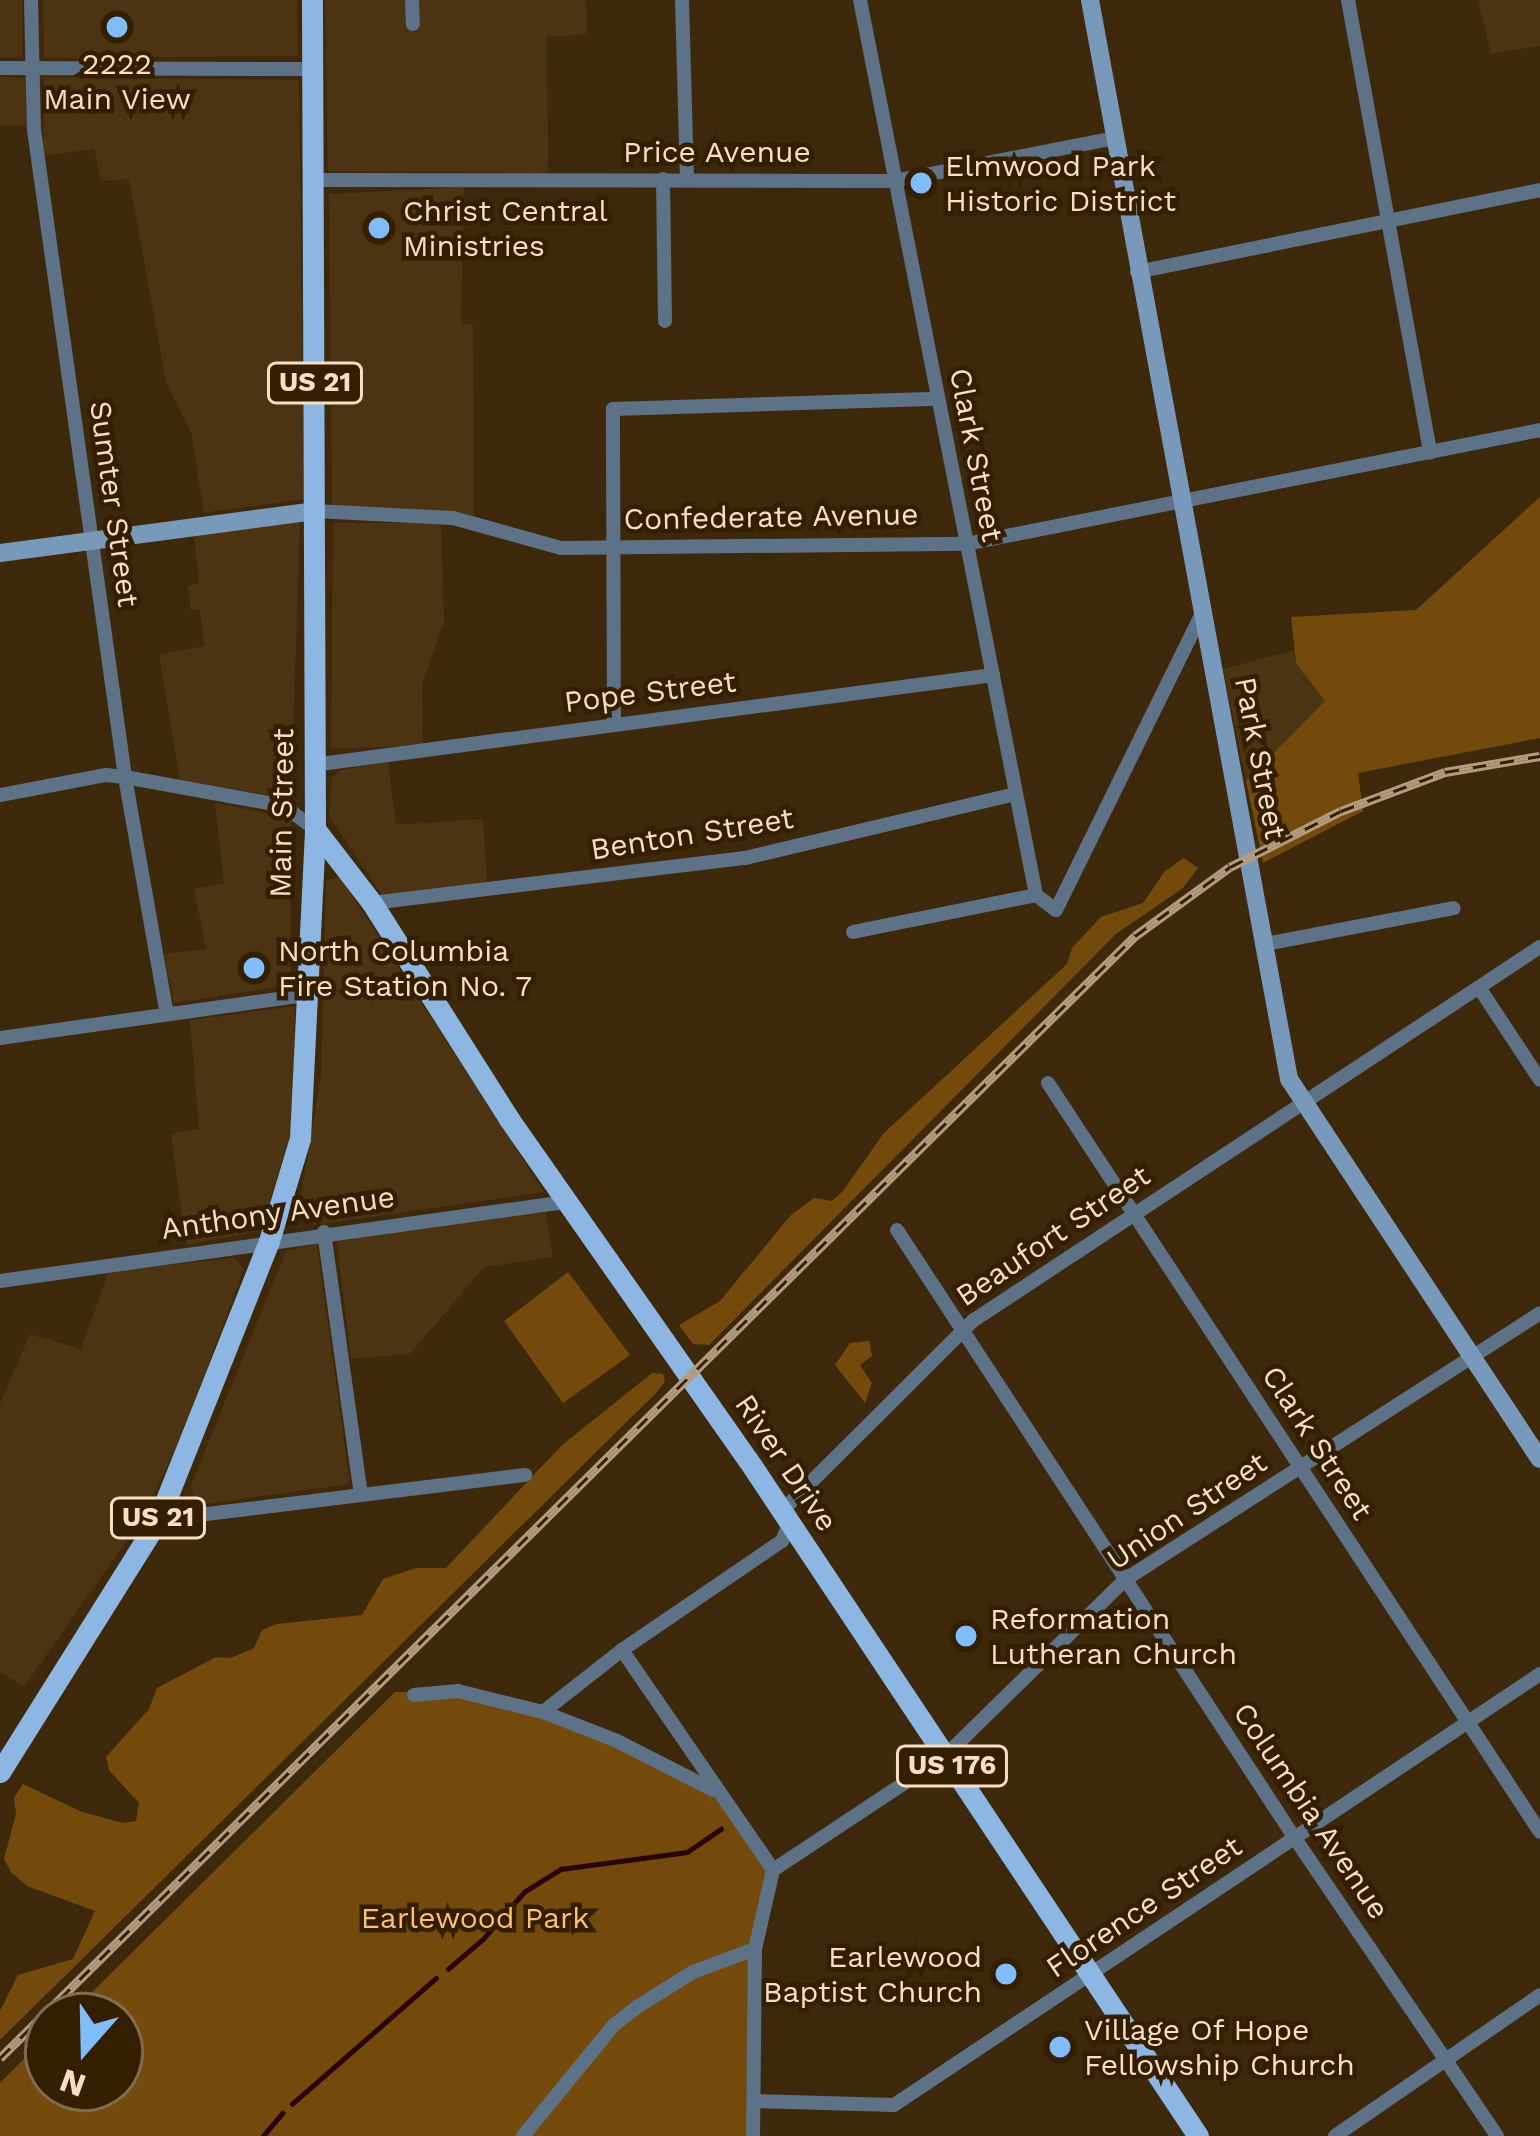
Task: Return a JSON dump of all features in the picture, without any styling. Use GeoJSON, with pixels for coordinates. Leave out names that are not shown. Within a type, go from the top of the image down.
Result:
{"type":"FeatureCollection","features":[{"type":"Feature","properties":{"kind":"main road","name":"Main Street"},"geometry":{"type":"LineString","coordinates":[[0,1772],[158,1520],[269,1241],[300,1138],[315,830],[312,0]]}},
{"type":"Feature","properties":{"kind":"main road","name":"River Drive"},"geometry":{"type":"LineString","coordinates":[[315,830],[373,903],[565,1202],[705,1396],[1198,2136]]}},
{"type":"Feature","properties":{"kind":"street","name":"Sumter Street"},"geometry":{"type":"LineString","coordinates":[[32,0],[34,130],[125,777],[166,1014]]}},
{"type":"Feature","properties":{"kind":"street"},"geometry":{"type":"LineString","coordinates":[[412,0],[413,24]]}},
{"type":"Feature","properties":{"kind":"street"},"geometry":{"type":"LineString","coordinates":[[682,0],[687,178]]}},
{"type":"Feature","properties":{"kind":"street","name":"Clark Street"},"geometry":{"type":"LineString","coordinates":[[860,0],[1036,895]]}},
{"type":"Feature","properties":{"kind":"street","name":"Park Street"},"geometry":{"type":"LineString","coordinates":[[1090,0],[1200,617],[1267,944],[1289,1079],[1540,1459]]}},
{"type":"Feature","properties":{"kind":"street"},"geometry":{"type":"LineString","coordinates":[[1348,0],[1391,216],[1430,453]]}},
{"type":"Feature","properties":{"kind":"street"},"geometry":{"type":"LineString","coordinates":[[0,68],[312,69]]}},
{"type":"Feature","properties":{"kind":"street","name":"Price Avenue"},"geometry":{"type":"LineString","coordinates":[[314,179],[894,181],[1116,138]]}},
{"type":"Feature","properties":{"kind":"street"},"geometry":{"type":"LineString","coordinates":[[663,178],[665,321]]}},
{"type":"Feature","properties":{"kind":"street"},"geometry":{"type":"LineString","coordinates":[[1137,272],[1391,216],[1540,190]]}},
{"type":"Feature","properties":{"kind":"street"},"geometry":{"type":"LineString","coordinates":[[614,723],[613,409],[938,399]]}},
{"type":"Feature","properties":{"kind":"street","name":"Confederate Avenue"},"geometry":{"type":"LineString","coordinates":[[0,554],[314,511],[452,518],[547,546],[616,550],[966,544],[1540,430]]}},
{"type":"Feature","properties":{"kind":"street"},"geometry":{"type":"LineString","coordinates":[[853,932],[1036,895],[1056,910],[1200,617]]}},
{"type":"Feature","properties":{"kind":"street","name":"Pope Street"},"geometry":{"type":"LineString","coordinates":[[314,765],[993,675]]}},
{"type":"Feature","properties":{"kind":"street"},"geometry":{"type":"LineString","coordinates":[[0,795],[106,775],[125,777],[284,806],[315,830]]}},
{"type":"Feature","properties":{"kind":"street","name":"Benton Street"},"geometry":{"type":"LineString","coordinates":[[373,903],[745,858],[1016,794]]}},
{"type":"Feature","properties":{"kind":"street"},"geometry":{"type":"LineString","coordinates":[[1267,944],[1454,908]]}},
{"type":"Feature","properties":{"kind":"street","name":"Beaufort Street"},"geometry":{"type":"LineString","coordinates":[[543,1712],[622,1650],[782,1541],[788,1527],[782,1511],[963,1330],[1540,946]]}},
{"type":"Feature","properties":{"kind":"street"},"geometry":{"type":"LineString","coordinates":[[1480,989],[1540,1080]]}},
{"type":"Feature","properties":{"kind":"street"},"geometry":{"type":"LineString","coordinates":[[0,1038],[307,994]]}},
{"type":"Feature","properties":{"kind":"street","name":"Clark Street"},"geometry":{"type":"LineString","coordinates":[[1048,1083],[1540,1832]]}},
{"type":"Feature","properties":{"kind":"street","name":"Anthony Avenue"},"geometry":{"type":"LineString","coordinates":[[0,1280],[565,1202]]}},
{"type":"Feature","properties":{"kind":"street","name":"Columbia Avenue"},"geometry":{"type":"LineString","coordinates":[[897,1230],[1294,1837],[1497,2136]]}},
{"type":"Feature","properties":{"kind":"street"},"geometry":{"type":"LineString","coordinates":[[324,1232],[361,1494]]}},
{"type":"Feature","properties":{"kind":"street","name":"Union Street"},"geometry":{"type":"LineString","coordinates":[[773,1870],[945,1756],[1126,1580],[1540,1313]]}},
{"type":"Feature","properties":{"kind":"street"},"geometry":{"type":"LineString","coordinates":[[158,1520],[525,1475]]}},
{"type":"Feature","properties":{"kind":"street"},"geometry":{"type":"LineString","coordinates":[[622,1650],[773,1870],[755,1949],[753,2136]]}},
{"type":"Feature","properties":{"kind":"street","name":"Florence Street"},"geometry":{"type":"LineString","coordinates":[[754,2101],[894,2105],[1540,1674]]}},
{"type":"Feature","properties":{"kind":"street"},"geometry":{"type":"LineString","coordinates":[[414,1695],[458,1691],[543,1712],[617,1741],[716,1792]]}},
{"type":"Feature","properties":{"kind":"street"},"geometry":{"type":"LineString","coordinates":[[527,2133],[614,2025],[637,2006],[693,1972],[755,1949]]}},
{"type":"Feature","properties":{"kind":"street"},"geometry":{"type":"LineString","coordinates":[[1334,2136],[1540,1995]]}},
{"type":"Feature","properties":{"kind":"shaded area"},"geometry":{"type":"Polygon","coordinates":[[[0,0],[22,0],[22,57],[0,58],[0,0]]]}},
{"type":"Feature","properties":{"kind":"shaded area"},"geometry":{"type":"Polygon","coordinates":[[[43,0],[297,0],[298,56],[44,58],[43,0]]]}},
{"type":"Feature","properties":{"kind":"shaded area"},"geometry":{"type":"Polygon","coordinates":[[[325,0],[586,0],[587,35],[547,36],[548,173],[328,171],[325,0]]]}},
{"type":"Feature","properties":{"kind":"shaded area"},"geometry":{"type":"Polygon","coordinates":[[[1478,0],[1540,0],[1540,46],[1491,54],[1478,0]]]}},
{"type":"Feature","properties":{"kind":"shaded area"},"geometry":{"type":"Polygon","coordinates":[[[0,77],[26,78],[26,125],[0,126],[0,77]]]}},
{"type":"Feature","properties":{"kind":"shaded area"},"geometry":{"type":"Polygon","coordinates":[[[44,77],[299,80],[304,499],[204,513],[191,432],[166,382],[129,179],[101,181],[94,149],[43,156],[44,77]]]}},
{"type":"Feature","properties":{"kind":"shaded area"},"geometry":{"type":"Polygon","coordinates":[[[464,187],[461,324],[473,325],[474,520],[332,505],[329,194],[464,187]]]}},
{"type":"Feature","properties":{"kind":"shaded area"},"geometry":{"type":"Polygon","coordinates":[[[300,521],[291,798],[180,782],[159,655],[204,646],[200,609],[191,611],[188,587],[199,583],[194,534],[300,521]]]}},
{"type":"Feature","properties":{"kind":"shaded area"},"geometry":{"type":"Polygon","coordinates":[[[333,523],[441,523],[444,621],[422,685],[423,745],[331,749],[333,523]]]}},
{"type":"Feature","properties":{"kind":"shaded area"},"geometry":{"type":"Polygon","coordinates":[[[1294,650],[1296,663],[1326,701],[1246,781],[1223,669],[1294,650]]]}},
{"type":"Feature","properties":{"kind":"shaded area"},"geometry":{"type":"Polygon","coordinates":[[[388,762],[396,825],[483,819],[487,882],[382,895],[329,816],[332,778],[340,770],[388,762]]]}},
{"type":"Feature","properties":{"kind":"shaded area"},"geometry":{"type":"Polygon","coordinates":[[[215,803],[291,818],[290,985],[174,1003],[164,954],[206,949],[194,888],[224,884],[215,803]]]}},
{"type":"Feature","properties":{"kind":"shaded area"},"geometry":{"type":"Polygon","coordinates":[[[340,877],[544,1192],[315,1225],[299,1207],[321,1075],[326,881],[340,877]]]}},
{"type":"Feature","properties":{"kind":"shaded area"},"geometry":{"type":"Polygon","coordinates":[[[295,1006],[294,1125],[260,1231],[186,1245],[171,1134],[199,1129],[190,1020],[295,1006]]]}},
{"type":"Feature","properties":{"kind":"shaded area"},"geometry":{"type":"Polygon","coordinates":[[[546,1212],[553,1257],[484,1267],[410,1354],[351,1359],[336,1237],[546,1212]]]}},
{"type":"Feature","properties":{"kind":"shaded area"},"geometry":{"type":"Polygon","coordinates":[[[317,1244],[350,1484],[199,1505],[190,1488],[286,1251],[317,1244]]]}},
{"type":"Feature","properties":{"kind":"shaded area"},"geometry":{"type":"Polygon","coordinates":[[[234,1258],[244,1269],[185,1428],[144,1516],[24,1687],[0,1672],[0,1404],[30,1334],[81,1349],[109,1271],[234,1258]]]}},
{"type":"Feature","properties":{"kind":"green space"},"geometry":{"type":"Polygon","coordinates":[[[1540,497],[1540,738],[1358,773],[1363,811],[1263,863],[1246,781],[1325,701],[1296,663],[1291,617],[1416,610],[1540,497]]]}},
{"type":"Feature","properties":{"kind":"green space"},"geometry":{"type":"Polygon","coordinates":[[[1184,858],[1198,868],[1183,888],[1116,934],[709,1345],[693,1344],[679,1325],[720,1301],[791,1215],[814,1198],[832,1201],[842,1192],[884,1133],[1067,964],[1072,948],[1101,917],[1143,903],[1165,871],[1184,858]]]}},
{"type":"Feature","properties":{"kind":"green space"},"geometry":{"type":"Polygon","coordinates":[[[568,1272],[630,1355],[563,1403],[504,1321],[568,1272]]]}},
{"type":"Feature","properties":{"kind":"green space"},"geometry":{"type":"Polygon","coordinates":[[[869,1341],[872,1356],[860,1365],[872,1383],[865,1403],[835,1365],[850,1343],[869,1341]]]}},
{"type":"Feature","properties":{"kind":"green space"},"geometry":{"type":"Polygon","coordinates":[[[652,1373],[663,1374],[665,1382],[655,1394],[49,1992],[24,1992],[24,2016],[0,2040],[0,2011],[18,1975],[73,1959],[95,1911],[27,1886],[11,1872],[4,1859],[16,1814],[14,1798],[23,1784],[82,1812],[123,1823],[136,1821],[139,1803],[109,1770],[106,1757],[149,1709],[157,1688],[216,1657],[231,1658],[254,1648],[262,1630],[277,1624],[362,1615],[383,1579],[416,1568],[446,1568],[562,1445],[652,1373]]]}},
{"type":"Feature","properties":{"kind":"green space","name":"Earlewood Park"},"geometry":{"type":"Polygon","coordinates":[[[458,1691],[543,1712],[717,1792],[773,1870],[755,1949],[753,2136],[0,2136],[0,2083],[24,2059],[24,2112],[144,2112],[144,1992],[92,1992],[395,1692],[458,1691]]]}},
{"type":"Feature","properties":{"kind":"waterway"},"geometry":{"type":"LineString","coordinates":[[448,1969],[483,1939],[524,1892],[561,1869],[687,1852],[721,1829]]}},
{"type":"Feature","properties":{"kind":"waterway"},"geometry":{"type":"LineString","coordinates":[[292,2104],[436,1978]]}},
{"type":"Feature","properties":{"kind":"waterway"},"geometry":{"type":"LineString","coordinates":[[263,2136],[282,2113]]}},
{"type":"Feature","properties":{"kind":"railway"},"geometry":{"type":"LineString","coordinates":[[0,2058],[1135,936],[1230,867],[1341,811],[1445,772],[1540,756]]}},
{"type":"Feature","properties":{"kind":"place","name":"2222 Main View"},"geometry":{"type":"Point","coordinates":[117,27]}},
{"type":"Feature","properties":{"kind":"place","name":"Elmwood Park Historic District"},"geometry":{"type":"Point","coordinates":[921,183]}},
{"type":"Feature","properties":{"kind":"place","name":"Christ Central Ministries"},"geometry":{"type":"Point","coordinates":[379,228]}},
{"type":"Feature","properties":{"kind":"place","name":"North Columbia Fire Station No. 7"},"geometry":{"type":"Point","coordinates":[254,968]}},
{"type":"Feature","properties":{"kind":"place","name":"Reformation Lutheran Church"},"geometry":{"type":"Point","coordinates":[966,1636]}},
{"type":"Feature","properties":{"kind":"place","name":"Earlewood Baptist Church"},"geometry":{"type":"Point","coordinates":[1006,1974]}},
{"type":"Feature","properties":{"kind":"place","name":"Village Of Hope Fellowship Church"},"geometry":{"type":"Point","coordinates":[1060,2047]}}]}
